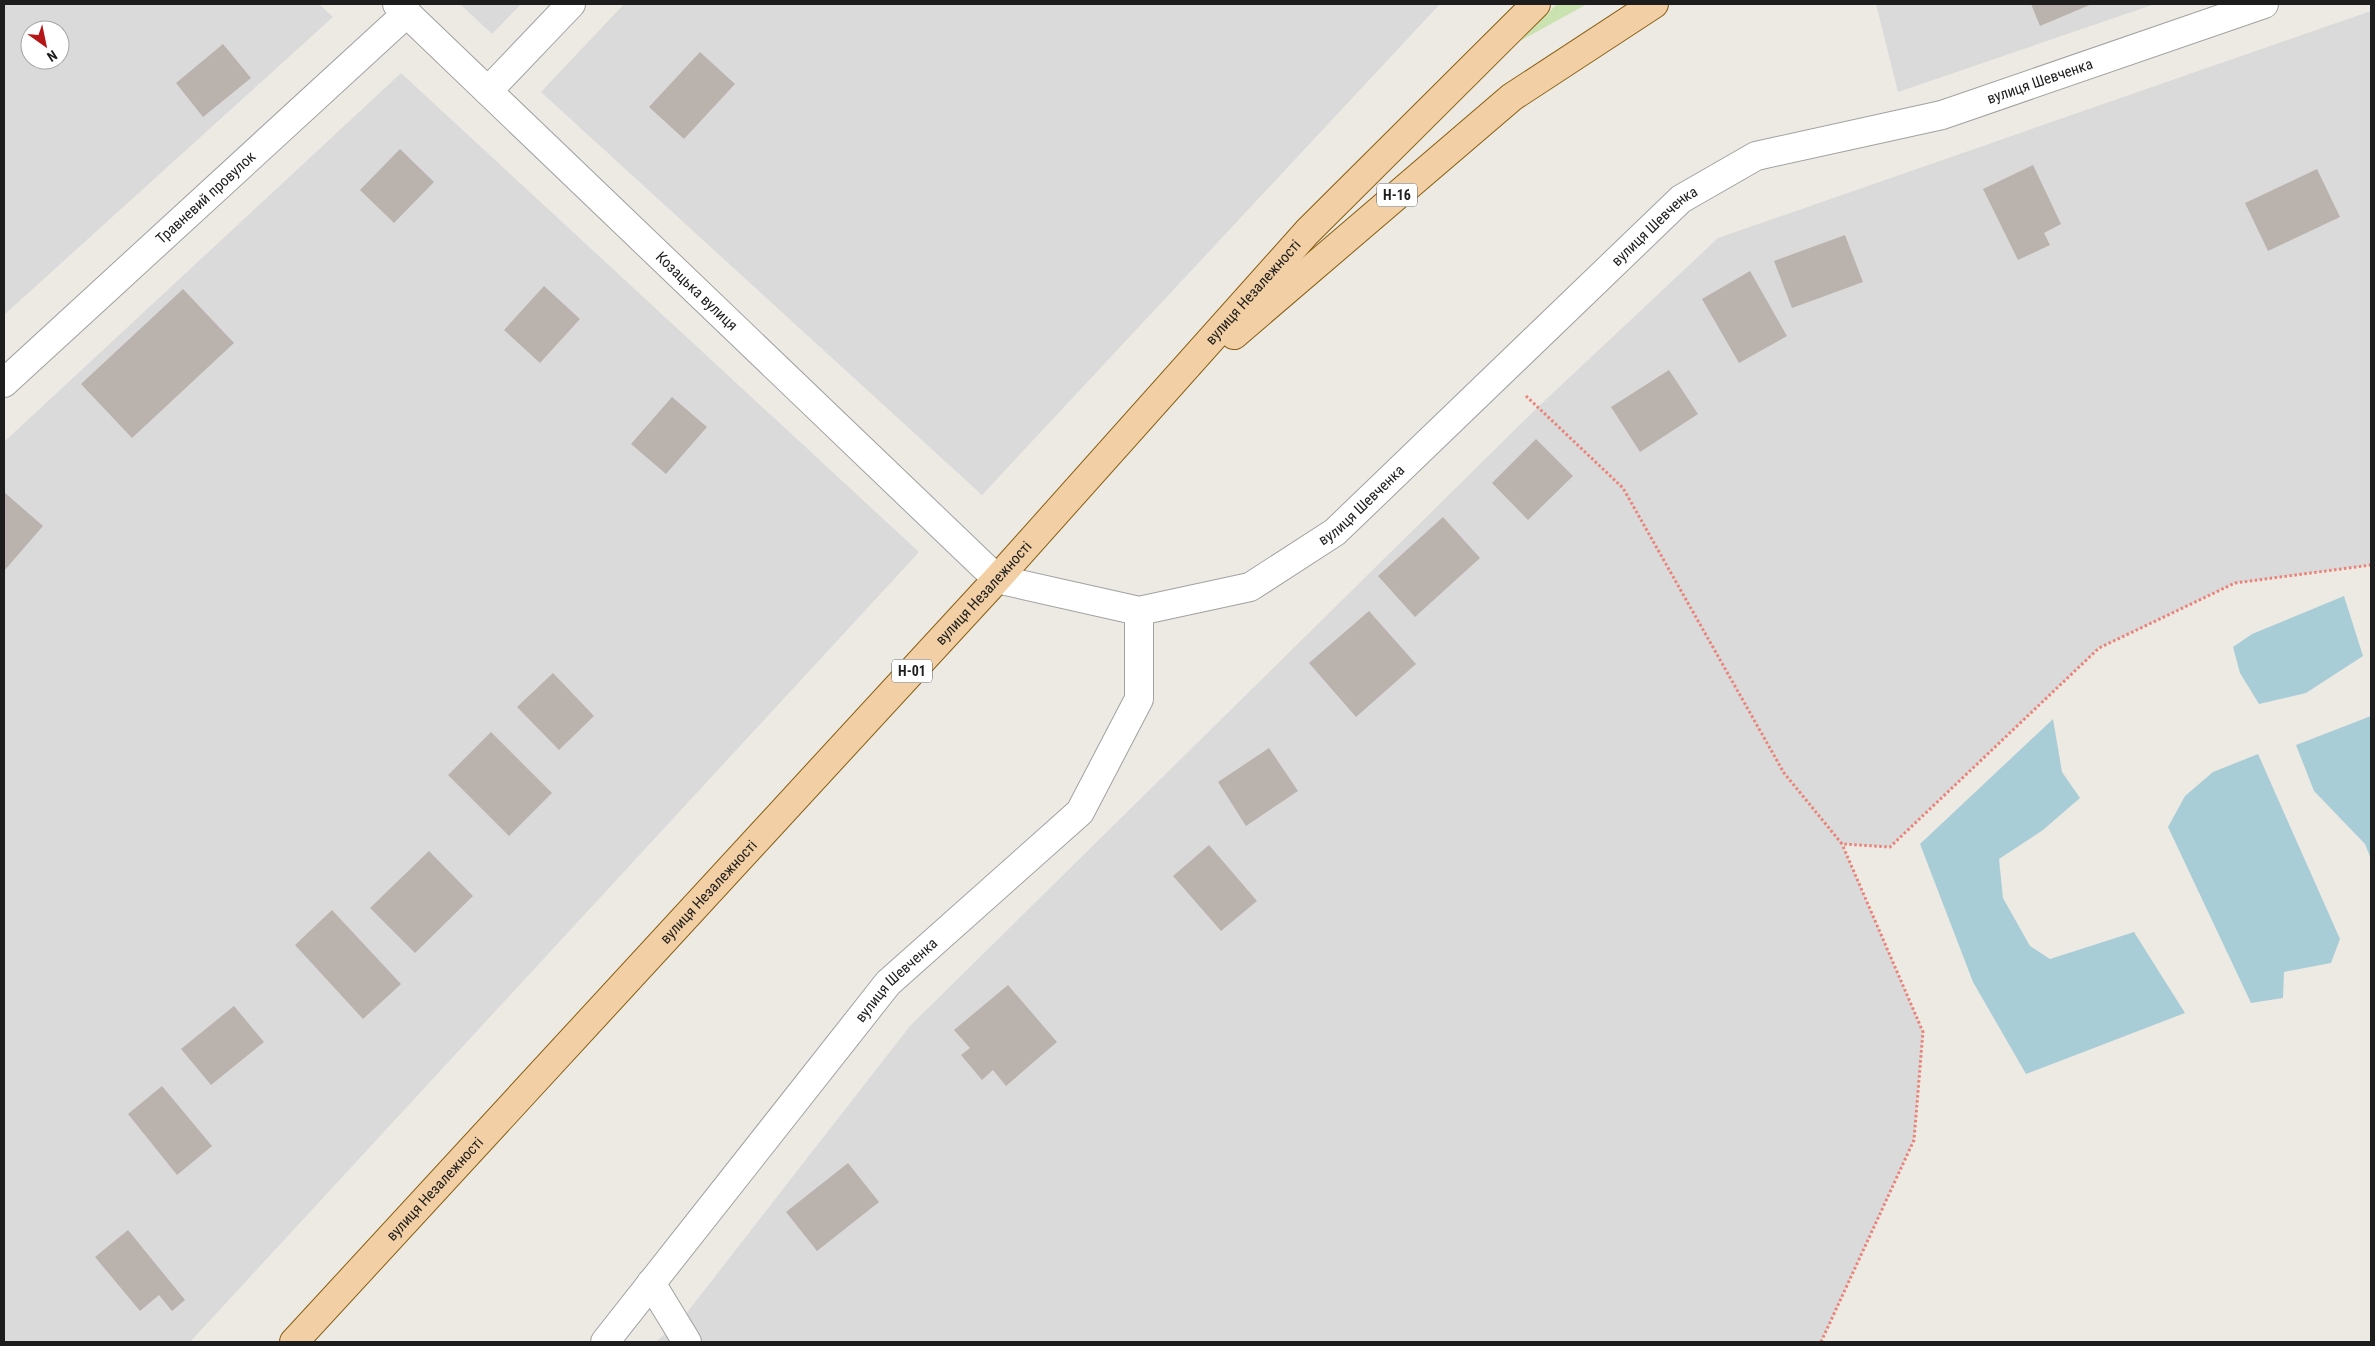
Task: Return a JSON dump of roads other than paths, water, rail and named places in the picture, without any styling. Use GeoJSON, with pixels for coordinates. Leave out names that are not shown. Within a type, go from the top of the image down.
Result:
{"type":"FeatureCollection","features":[{"type":"Feature","properties":{"kind":"main road","name":"вулиця Незалежності"},"geometry":{"type":"LineString","coordinates":[[294,1342],[997,578],[1307,232],[1536,4]]}},
{"type":"Feature","properties":{"kind":"main road","name":"Н-16"},"geometry":{"type":"LineString","coordinates":[[1153,404],[1512,97],[1654,4]]}},
{"type":"Feature","properties":{"kind":"street"},"geometry":{"type":"LineString","coordinates":[[488,91],[571,4]]}},
{"type":"Feature","properties":{"kind":"street","name":"вулиця Шевченка"},"geometry":{"type":"LineString","coordinates":[[997,578],[1139,611],[1250,587],[1335,532],[1681,199],[1756,156],[1942,115],[2264,4]]}},
{"type":"Feature","properties":{"kind":"street","name":"Козацька вулиця"},"geometry":{"type":"LineString","coordinates":[[402,8],[997,578]]}},
{"type":"Feature","properties":{"kind":"street","name":"Травневий провулок"},"geometry":{"type":"LineString","coordinates":[[4,383],[402,8]]}},
{"type":"Feature","properties":{"kind":"street","name":"вулиця Шевченка"},"geometry":{"type":"LineString","coordinates":[[606,1342],[888,983],[1080,812],[1139,699],[1139,611]]}},
{"type":"Feature","properties":{"kind":"street"},"geometry":{"type":"LineString","coordinates":[[652,1284],[687,1342]]}},
{"type":"Feature","properties":{"kind":"water"},"geometry":{"type":"Polygon","coordinates":[[[2344,596],[2363,656],[2306,693],[2259,704],[2240,673],[2233,647],[2252,634],[2344,596]]]}},
{"type":"Feature","properties":{"kind":"water"},"geometry":{"type":"Polygon","coordinates":[[[2371,716],[2371,859],[2365,844],[2314,791],[2296,745],[2371,716]]]}},
{"type":"Feature","properties":{"kind":"water"},"geometry":{"type":"Polygon","coordinates":[[[2053,719],[2062,772],[2080,798],[2043,830],[1999,859],[2003,898],[2030,946],[2050,959],[2134,932],[2185,1013],[2026,1074],[1973,982],[1920,844],[2053,719]]]}},
{"type":"Feature","properties":{"kind":"water"},"geometry":{"type":"Polygon","coordinates":[[[2258,754],[2340,939],[2331,963],[2284,972],[2283,998],[2251,1003],[2168,827],[2185,796],[2213,772],[2258,754]]]}}]}
